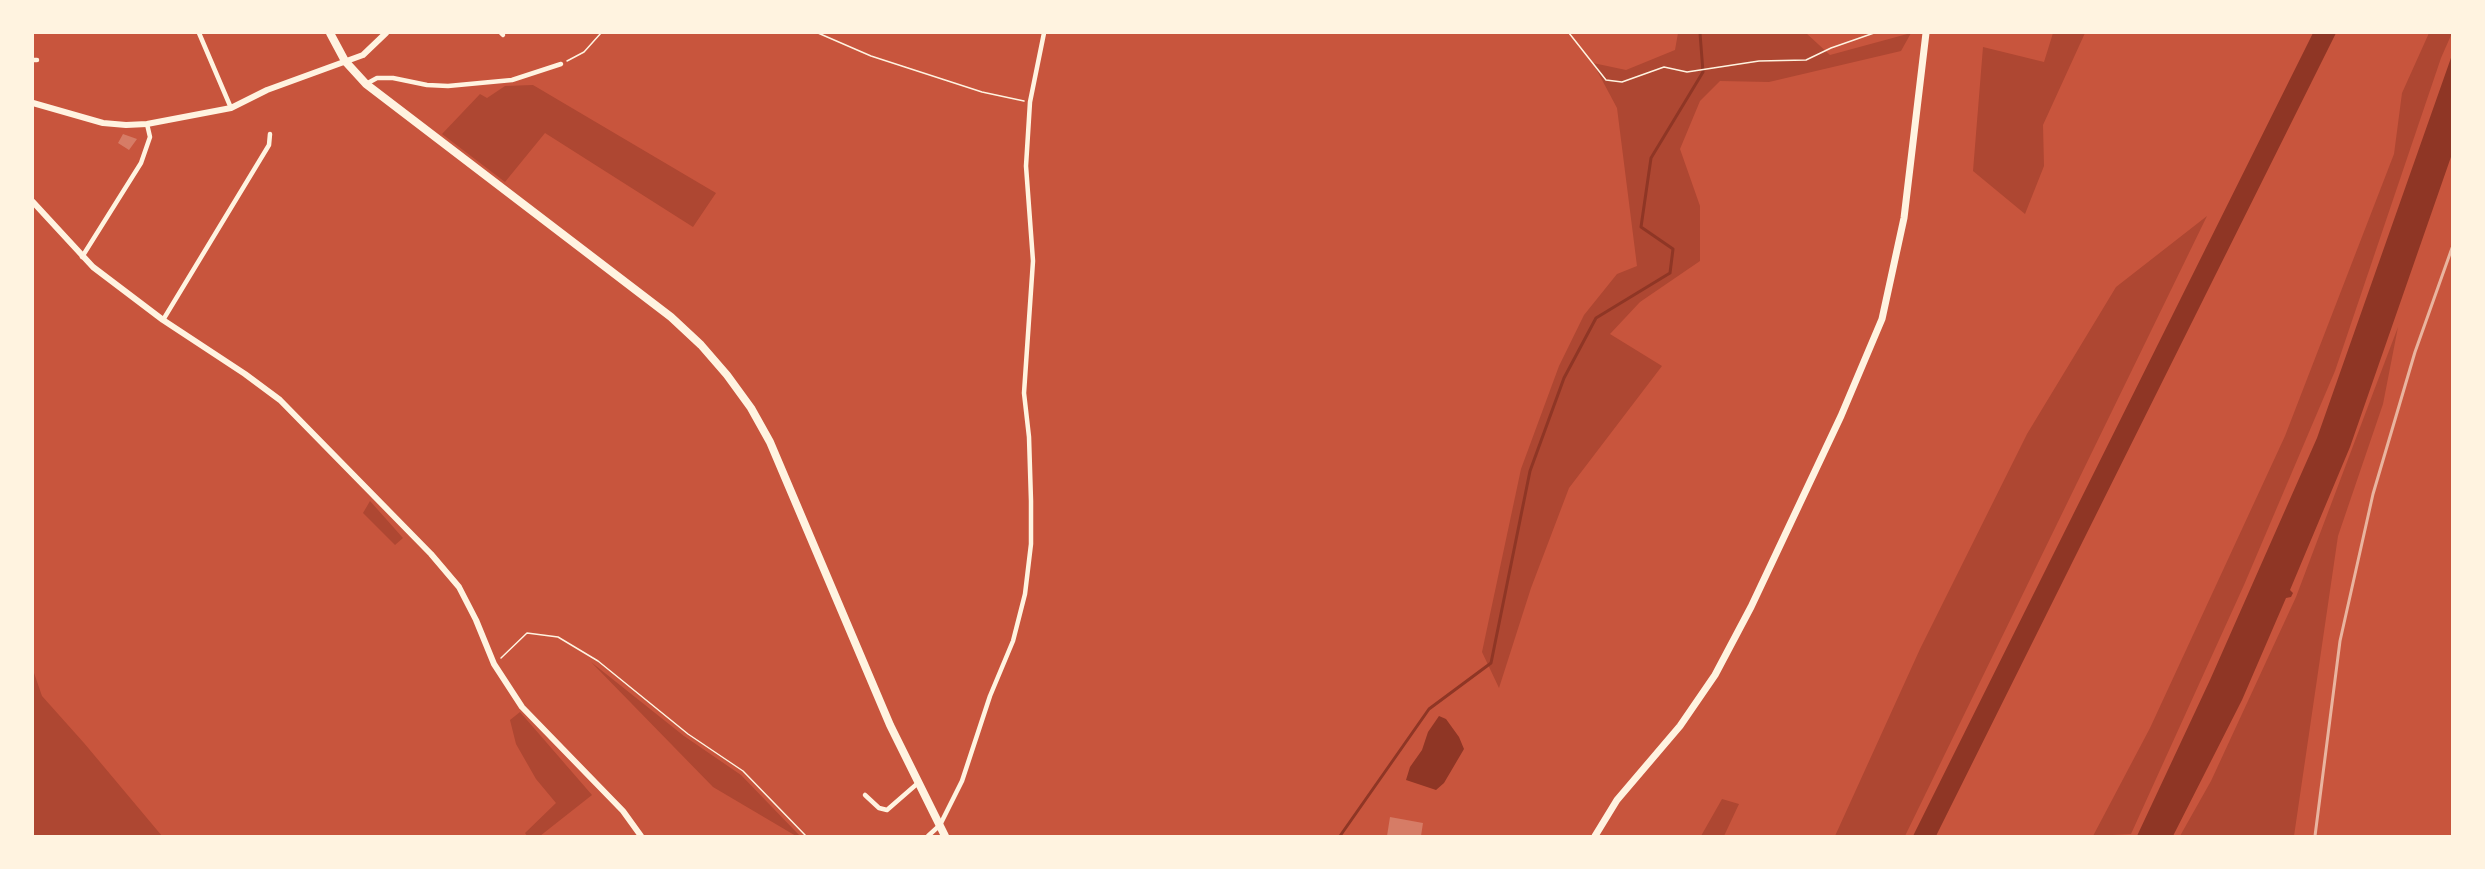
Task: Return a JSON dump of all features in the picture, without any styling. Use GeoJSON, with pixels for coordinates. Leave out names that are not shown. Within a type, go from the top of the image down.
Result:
{"type":"FeatureCollection","features":[{"type":"Feature","properties":{"kind":"highway"},"geometry":{"type":"LineString","coordinates":[[330,33],[345,61],[362,81],[671,317],[701,345],[727,375],[751,408],[770,442],[875,690],[945,836]]}},
{"type":"Feature","properties":{"kind":"main road"},"geometry":{"type":"LineString","coordinates":[[1595,836],[1617,800],[1680,726],[1715,675],[1751,607],[1841,416],[1882,319],[1904,218],[1926,33]]}},
{"type":"Feature","properties":{"kind":"street"},"geometry":{"type":"LineString","coordinates":[[199,33],[231,108]]}},
{"type":"Feature","properties":{"kind":"street"},"geometry":{"type":"LineString","coordinates":[[33,103],[103,123],[147,124],[231,108],[267,90],[363,55],[386,33]]}},
{"type":"Feature","properties":{"kind":"street"},"geometry":{"type":"LineString","coordinates":[[928,836],[940,825],[962,781],[990,696],[1013,641],[1025,594],[1031,544],[1029,437],[1024,393],[1033,288],[1026,166],[1030,102],[1036,63],[1044,33]]}},
{"type":"Feature","properties":{"kind":"street"},"geometry":{"type":"LineString","coordinates":[[362,81],[385,78],[448,86],[512,80],[561,64]]}},
{"type":"Feature","properties":{"kind":"street"},"geometry":{"type":"LineString","coordinates":[[82,257],[141,163],[150,137],[147,124]]}},
{"type":"Feature","properties":{"kind":"street"},"geometry":{"type":"LineString","coordinates":[[163,320],[269,145],[270,134]]}},
{"type":"Feature","properties":{"kind":"street"},"geometry":{"type":"LineString","coordinates":[[33,202],[82,257],[163,320],[280,400],[431,554],[459,587],[476,620],[494,664],[522,707],[622,811],[641,836]]}},
{"type":"Feature","properties":{"kind":"street"},"geometry":{"type":"LineString","coordinates":[[865,795],[879,808],[887,810],[918,783]]}},
{"type":"Feature","properties":{"kind":"path"},"geometry":{"type":"LineString","coordinates":[[561,64],[584,52],[601,33]]}},
{"type":"Feature","properties":{"kind":"path"},"geometry":{"type":"LineString","coordinates":[[818,33],[871,56],[982,92],[1030,102]]}},
{"type":"Feature","properties":{"kind":"path"},"geometry":{"type":"LineString","coordinates":[[1569,33],[1606,80],[1622,82],[1664,67],[1687,72],[1759,61],[1806,60],[1831,48],[1874,33]]}},
{"type":"Feature","properties":{"kind":"path"},"geometry":{"type":"LineString","coordinates":[[494,664],[527,633],[558,637],[598,661],[688,734],[743,771],[806,836]]}},
{"type":"Feature","properties":{"kind":"shaded area"},"geometry":{"type":"Polygon","coordinates":[[[1678,33],[1806,33],[1830,55],[1911,33],[1901,51],[1769,82],[1720,81],[1700,101],[1680,149],[1700,206],[1700,261],[1640,302],[1610,334],[1662,366],[1569,488],[1531,588],[1499,688],[1482,652],[1521,469],[1559,366],[1584,315],[1617,274],[1637,266],[1617,108],[1593,63],[1626,70],[1675,50],[1678,33]]]}},
{"type":"Feature","properties":{"kind":"shaded area"},"geometry":{"type":"Polygon","coordinates":[[[2053,33],[2085,33],[2043,125],[2044,166],[2025,214],[1973,171],[1983,47],[2044,62],[2053,33]]]}},
{"type":"Feature","properties":{"kind":"shaded area"},"geometry":{"type":"Polygon","coordinates":[[[2313,33],[2336,33],[1936,836],[1913,836],[2313,33]]]}},
{"type":"Feature","properties":{"kind":"shaded area"},"geometry":{"type":"Polygon","coordinates":[[[2429,33],[2452,33],[2441,58],[2335,371],[2244,585],[2131,834],[2093,836],[2150,728],[2285,436],[2394,154],[2402,93],[2429,33]]]}},
{"type":"Feature","properties":{"kind":"shaded area"},"geometry":{"type":"Polygon","coordinates":[[[2452,55],[2452,154],[2350,447],[2290,590],[2293,593],[2291,597],[2286,598],[2242,700],[2173,836],[2137,836],[2210,680],[2317,438],[2452,55]]]}},
{"type":"Feature","properties":{"kind":"shaded area"},"geometry":{"type":"Polygon","coordinates":[[[533,85],[716,193],[693,227],[545,133],[505,182],[442,134],[480,94],[487,98],[505,86],[533,85]]]}},
{"type":"Feature","properties":{"kind":"shaded area"},"geometry":{"type":"Polygon","coordinates":[[[2207,216],[1905,836],[1835,836],[1920,649],[2027,434],[2116,287],[2207,216]]]}},
{"type":"Feature","properties":{"kind":"shaded area"},"geometry":{"type":"Polygon","coordinates":[[[2398,327],[2383,404],[2338,536],[2294,836],[2180,836],[2211,781],[2296,597],[2398,327]]]}},
{"type":"Feature","properties":{"kind":"shaded area"},"geometry":{"type":"Polygon","coordinates":[[[370,501],[403,538],[395,545],[363,513],[370,501]]]}},
{"type":"Feature","properties":{"kind":"shaded area"},"geometry":{"type":"Polygon","coordinates":[[[591,662],[684,736],[741,775],[800,836],[796,836],[713,787],[591,662]]]}},
{"type":"Feature","properties":{"kind":"shaded area"},"geometry":{"type":"Polygon","coordinates":[[[33,670],[42,696],[162,836],[33,836],[33,670]]]}},
{"type":"Feature","properties":{"kind":"shaded area"},"geometry":{"type":"Polygon","coordinates":[[[520,712],[592,795],[540,836],[527,836],[525,833],[556,803],[536,779],[516,744],[510,720],[520,712]]]}},
{"type":"Feature","properties":{"kind":"shaded area"},"geometry":{"type":"Polygon","coordinates":[[[1439,716],[1446,719],[1459,737],[1464,749],[1444,783],[1436,790],[1406,780],[1410,767],[1422,750],[1428,732],[1439,716]]]}},
{"type":"Feature","properties":{"kind":"shaded area"},"geometry":{"type":"Polygon","coordinates":[[[1722,799],[1739,804],[1724,836],[1701,836],[1722,799]]]}},
{"type":"Feature","properties":{"kind":"building"},"geometry":{"type":"Polygon","coordinates":[[[123,134],[137,139],[129,150],[118,143],[123,134]]]}},
{"type":"Feature","properties":{"kind":"building"},"geometry":{"type":"Polygon","coordinates":[[[1390,817],[1423,823],[1421,836],[1387,836],[1390,817]]]}},
{"type":"Feature","properties":{"kind":"waterway"},"geometry":{"type":"LineString","coordinates":[[1340,836],[1429,709],[1491,663],[1530,471],[1564,378],[1596,318],[1670,273],[1673,249],[1641,227],[1651,158],[1703,72],[1700,33]]}},
{"type":"Feature","properties":{"kind":"railway"},"geometry":{"type":"LineString","coordinates":[[2315,836],[2340,641],[2373,494],[2415,352],[2452,248]]}}]}
